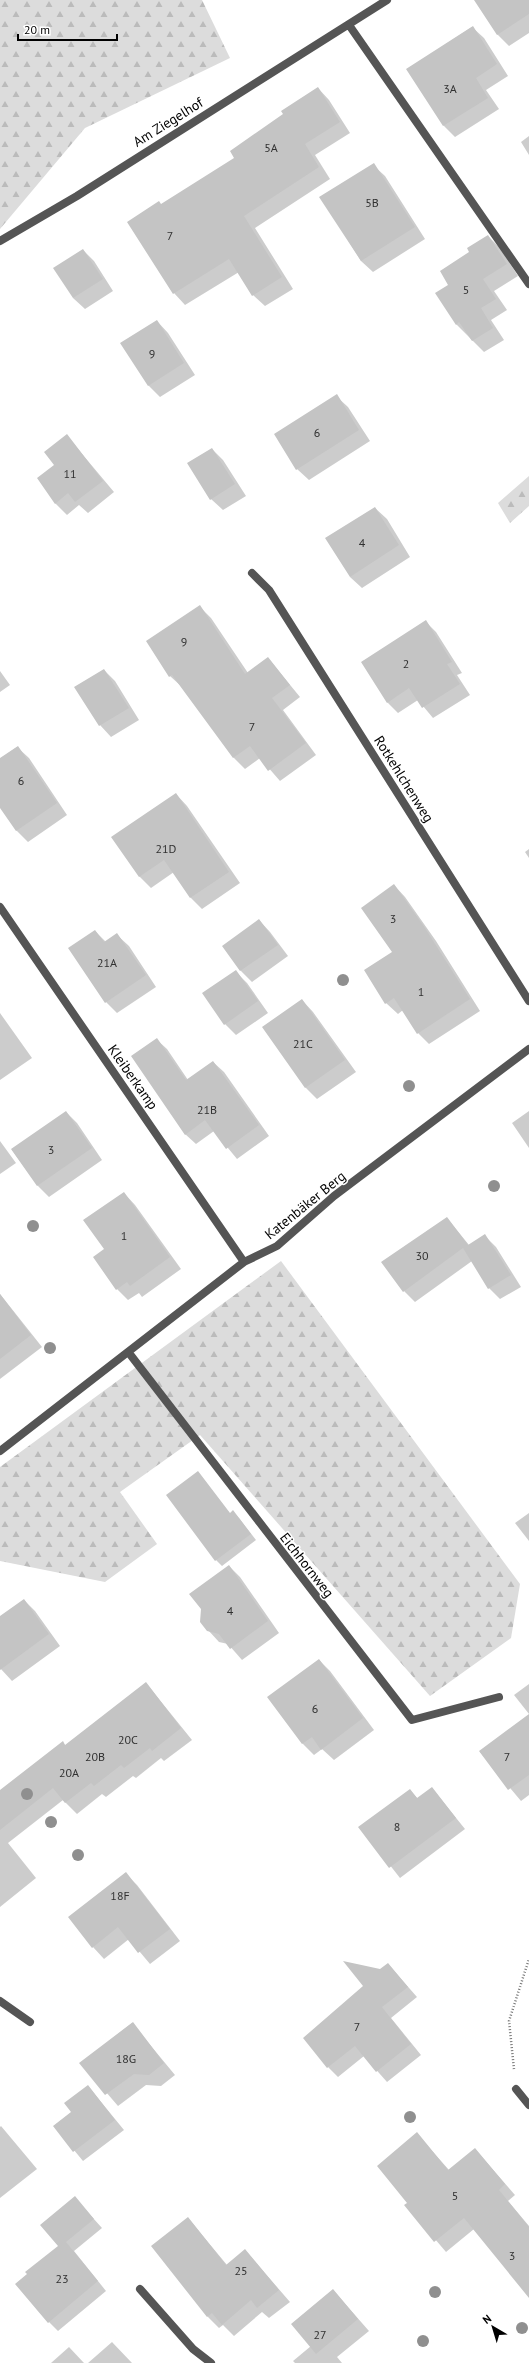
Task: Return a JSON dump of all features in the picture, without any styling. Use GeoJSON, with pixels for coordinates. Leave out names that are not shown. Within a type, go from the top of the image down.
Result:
{"type":"FeatureCollection","features":[{"type":"Feature","properties":{"kind":"street","name":"Am Ziegelhof"},"geometry":{"type":"LineString","coordinates":[[0,241],[77,196],[387,0]]}},
{"type":"Feature","properties":{"kind":"street"},"geometry":{"type":"LineString","coordinates":[[349,25],[529,284]]}},
{"type":"Feature","properties":{"kind":"street","name":"Rotkehlchenweg"},"geometry":{"type":"LineString","coordinates":[[252,573],[269,590],[529,1002]]}},
{"type":"Feature","properties":{"kind":"street","name":"Kleiberkamp"},"geometry":{"type":"LineString","coordinates":[[0,907],[244,1262]]}},
{"type":"Feature","properties":{"kind":"street","name":"Katenbäker Berg"},"geometry":{"type":"LineString","coordinates":[[0,1451],[129,1353],[244,1262],[277,1246],[334,1196],[529,1050]]}},
{"type":"Feature","properties":{"kind":"street","name":"Eichhornweg"},"geometry":{"type":"LineString","coordinates":[[129,1353],[412,1720],[499,1697]]}},
{"type":"Feature","properties":{"kind":"street"},"geometry":{"type":"LineString","coordinates":[[0,2001],[30,2022]]}},
{"type":"Feature","properties":{"kind":"street"},"geometry":{"type":"LineString","coordinates":[[516,2089],[529,2105]]}},
{"type":"Feature","properties":{"kind":"street"},"geometry":{"type":"LineString","coordinates":[[140,2289],[193,2349],[212,2363]]}},
{"type":"Feature","properties":{"kind":"path"},"geometry":{"type":"LineString","coordinates":[[516,2089],[509,2021],[529,1959]]}},
{"type":"Feature","properties":{"kind":"green space"},"geometry":{"type":"Polygon","coordinates":[[[0,0],[202,0],[230,58],[85,128],[0,229],[0,0]]]}},
{"type":"Feature","properties":{"kind":"green space"},"geometry":{"type":"Polygon","coordinates":[[[529,476],[529,506],[510,523],[498,503],[529,476]]]}},
{"type":"Feature","properties":{"kind":"green space"},"geometry":{"type":"Polygon","coordinates":[[[281,1261],[520,1584],[511,1638],[430,1696],[200,1435],[120,1492],[157,1544],[105,1582],[0,1561],[0,1467],[281,1261]]]}},
{"type":"Feature","properties":{"kind":"building"},"geometry":{"type":"Polygon","coordinates":[[[474,0],[529,0],[529,14],[497,35],[474,0]]]}},
{"type":"Feature","properties":{"kind":"building"},"geometry":{"type":"Polygon","coordinates":[[[473,26],[497,64],[476,78],[488,98],[443,126],[406,69],[473,26]]]}},
{"type":"Feature","properties":{"kind":"building"},"geometry":{"type":"Polygon","coordinates":[[[318,87],[340,122],[305,144],[319,167],[244,216],[282,277],[252,296],[229,259],[173,294],[127,222],[159,201],[161,204],[234,158],[230,151],[283,114],[281,111],[318,87]]]}},
{"type":"Feature","properties":{"kind":"building"},"geometry":{"type":"Polygon","coordinates":[[[374,163],[415,227],[361,261],[319,197],[374,163]]]}},
{"type":"Feature","properties":{"kind":"building"},"geometry":{"type":"Polygon","coordinates":[[[488,235],[507,264],[483,279],[496,299],[481,308],[493,328],[472,341],[459,322],[456,325],[435,293],[448,285],[440,271],[469,252],[467,248],[488,235]]]}},
{"type":"Feature","properties":{"kind":"building"},"geometry":{"type":"Polygon","coordinates":[[[83,249],[103,279],[73,298],[53,268],[83,249]]]}},
{"type":"Feature","properties":{"kind":"building"},"geometry":{"type":"Polygon","coordinates":[[[157,320],[184,363],[148,386],[120,343],[157,320]]]}},
{"type":"Feature","properties":{"kind":"building"},"geometry":{"type":"Polygon","coordinates":[[[337,394],[359,430],[296,470],[274,434],[337,394]]]}},
{"type":"Feature","properties":{"kind":"building"},"geometry":{"type":"Polygon","coordinates":[[[67,434],[103,481],[75,502],[68,493],[55,504],[37,478],[54,465],[44,452],[67,434]]]}},
{"type":"Feature","properties":{"kind":"building"},"geometry":{"type":"Polygon","coordinates":[[[212,448],[235,484],[210,500],[187,463],[212,448]]]}},
{"type":"Feature","properties":{"kind":"building"},"geometry":{"type":"Polygon","coordinates":[[[375,507],[399,545],[350,577],[325,538],[375,507]]]}},
{"type":"Feature","properties":{"kind":"building"},"geometry":{"type":"Polygon","coordinates":[[[200,605],[245,674],[268,657],[290,685],[272,698],[306,743],[268,771],[250,746],[233,758],[172,675],[169,677],[146,641],[200,605]]]}},
{"type":"Feature","properties":{"kind":"building"},"geometry":{"type":"Polygon","coordinates":[[[426,620],[452,662],[447,664],[460,684],[422,708],[409,688],[387,703],[361,662],[426,620]]]}},
{"type":"Feature","properties":{"kind":"building"},"geometry":{"type":"Polygon","coordinates":[[[104,669],[129,708],[99,726],[74,687],[104,669]]]}},
{"type":"Feature","properties":{"kind":"building"},"geometry":{"type":"Polygon","coordinates":[[[18,746],[57,803],[16,831],[0,808],[0,758],[18,746]]]}},
{"type":"Feature","properties":{"kind":"building"},"geometry":{"type":"Polygon","coordinates":[[[176,793],[229,872],[190,898],[164,860],[139,877],[111,837],[176,793]]]}},
{"type":"Feature","properties":{"kind":"building"},"geometry":{"type":"Polygon","coordinates":[[[394,884],[425,928],[470,999],[417,1034],[394,998],[385,1004],[364,970],[392,952],[361,908],[394,884]]]}},
{"type":"Feature","properties":{"kind":"building"},"geometry":{"type":"Polygon","coordinates":[[[259,919],[278,945],[240,971],[222,946],[259,919]]]}},
{"type":"Feature","properties":{"kind":"building"},"geometry":{"type":"Polygon","coordinates":[[[95,930],[104,942],[117,933],[146,975],[105,1003],[68,948],[95,930]]]}},
{"type":"Feature","properties":{"kind":"building"},"geometry":{"type":"Polygon","coordinates":[[[236,970],[258,1001],[224,1025],[202,993],[236,970]]]}},
{"type":"Feature","properties":{"kind":"building"},"geometry":{"type":"Polygon","coordinates":[[[302,999],[345,1060],[305,1088],[262,1027],[302,999]]]}},
{"type":"Feature","properties":{"kind":"building"},"geometry":{"type":"Polygon","coordinates":[[[157,1038],[186,1080],[213,1061],[259,1125],[226,1149],[205,1120],[185,1135],[131,1056],[157,1038]]]}},
{"type":"Feature","properties":{"kind":"building"},"geometry":{"type":"Polygon","coordinates":[[[66,1111],[92,1148],[37,1186],[11,1149],[66,1111]]]}},
{"type":"Feature","properties":{"kind":"building"},"geometry":{"type":"Polygon","coordinates":[[[124,1192],[170,1257],[130,1286],[127,1282],[116,1290],[93,1257],[104,1249],[83,1220],[124,1192]]]}},
{"type":"Feature","properties":{"kind":"building"},"geometry":{"type":"Polygon","coordinates":[[[447,1217],[468,1245],[485,1234],[511,1275],[488,1289],[463,1248],[403,1292],[381,1262],[447,1217]]]}},
{"type":"Feature","properties":{"kind":"building"},"geometry":{"type":"Polygon","coordinates":[[[0,1294],[31,1335],[0,1359],[0,1294]]]}},
{"type":"Feature","properties":{"kind":"building"},"geometry":{"type":"Polygon","coordinates":[[[198,1471],[230,1513],[233,1510],[251,1534],[215,1561],[166,1495],[198,1471]]]}},
{"type":"Feature","properties":{"kind":"building"},"geometry":{"type":"Polygon","coordinates":[[[229,1565],[268,1621],[230,1649],[219,1634],[207,1631],[200,1622],[201,1609],[189,1594],[229,1565]]]}},
{"type":"Feature","properties":{"kind":"building"},"geometry":{"type":"Polygon","coordinates":[[[24,1599],[49,1634],[0,1670],[0,1616],[24,1599]]]}},
{"type":"Feature","properties":{"kind":"building"},"geometry":{"type":"Polygon","coordinates":[[[319,1659],[363,1718],[321,1750],[312,1737],[302,1744],[267,1697],[319,1659]]]}},
{"type":"Feature","properties":{"kind":"building"},"geometry":{"type":"Polygon","coordinates":[[[146,1682],[181,1728],[152,1751],[150,1748],[124,1768],[121,1765],[94,1786],[91,1783],[65,1803],[53,1788],[0,1830],[0,1790],[63,1741],[65,1745],[146,1682]]]}},
{"type":"Feature","properties":{"kind":"building"},"geometry":{"type":"Polygon","coordinates":[[[529,1714],[529,1775],[508,1790],[479,1751],[529,1714]]]}},
{"type":"Feature","properties":{"kind":"building"},"geometry":{"type":"Polygon","coordinates":[[[432,1787],[456,1818],[389,1868],[358,1827],[410,1789],[417,1798],[432,1787]]]}},
{"type":"Feature","properties":{"kind":"building"},"geometry":{"type":"Polygon","coordinates":[[[126,1872],[170,1929],[138,1953],[118,1927],[92,1948],[68,1917],[126,1872]]]}},
{"type":"Feature","properties":{"kind":"building"},"geometry":{"type":"Polygon","coordinates":[[[343,1961],[380,1969],[388,1963],[408,1987],[382,2007],[411,2044],[376,2072],[355,2046],[327,2068],[303,2038],[363,1986],[343,1961]]]}},
{"type":"Feature","properties":{"kind":"building"},"geometry":{"type":"Polygon","coordinates":[[[133,2022],[164,2063],[149,2075],[134,2074],[105,2095],[79,2063],[133,2022]]]}},
{"type":"Feature","properties":{"kind":"building"},"geometry":{"type":"Polygon","coordinates":[[[88,2085],[115,2120],[73,2152],[53,2126],[71,2112],[64,2103],[88,2085]]]}},
{"type":"Feature","properties":{"kind":"building"},"geometry":{"type":"Polygon","coordinates":[[[417,2132],[448,2170],[475,2148],[505,2184],[499,2190],[529,2227],[529,2298],[464,2218],[434,2242],[404,2205],[407,2203],[377,2166],[417,2132]]]}},
{"type":"Feature","properties":{"kind":"building"},"geometry":{"type":"Polygon","coordinates":[[[75,2196],[94,2219],[66,2242],[98,2281],[48,2323],[15,2284],[27,2274],[25,2272],[58,2246],[40,2225],[75,2196]]]}},
{"type":"Feature","properties":{"kind":"building"},"geometry":{"type":"Polygon","coordinates":[[[188,2217],[226,2265],[245,2249],[279,2290],[257,2308],[251,2300],[222,2325],[212,2313],[207,2317],[151,2246],[188,2217]]]}},
{"type":"Feature","properties":{"kind":"building"},"geometry":{"type":"Polygon","coordinates":[[[333,2289],[358,2319],[316,2354],[291,2324],[333,2289]]]}}]}
